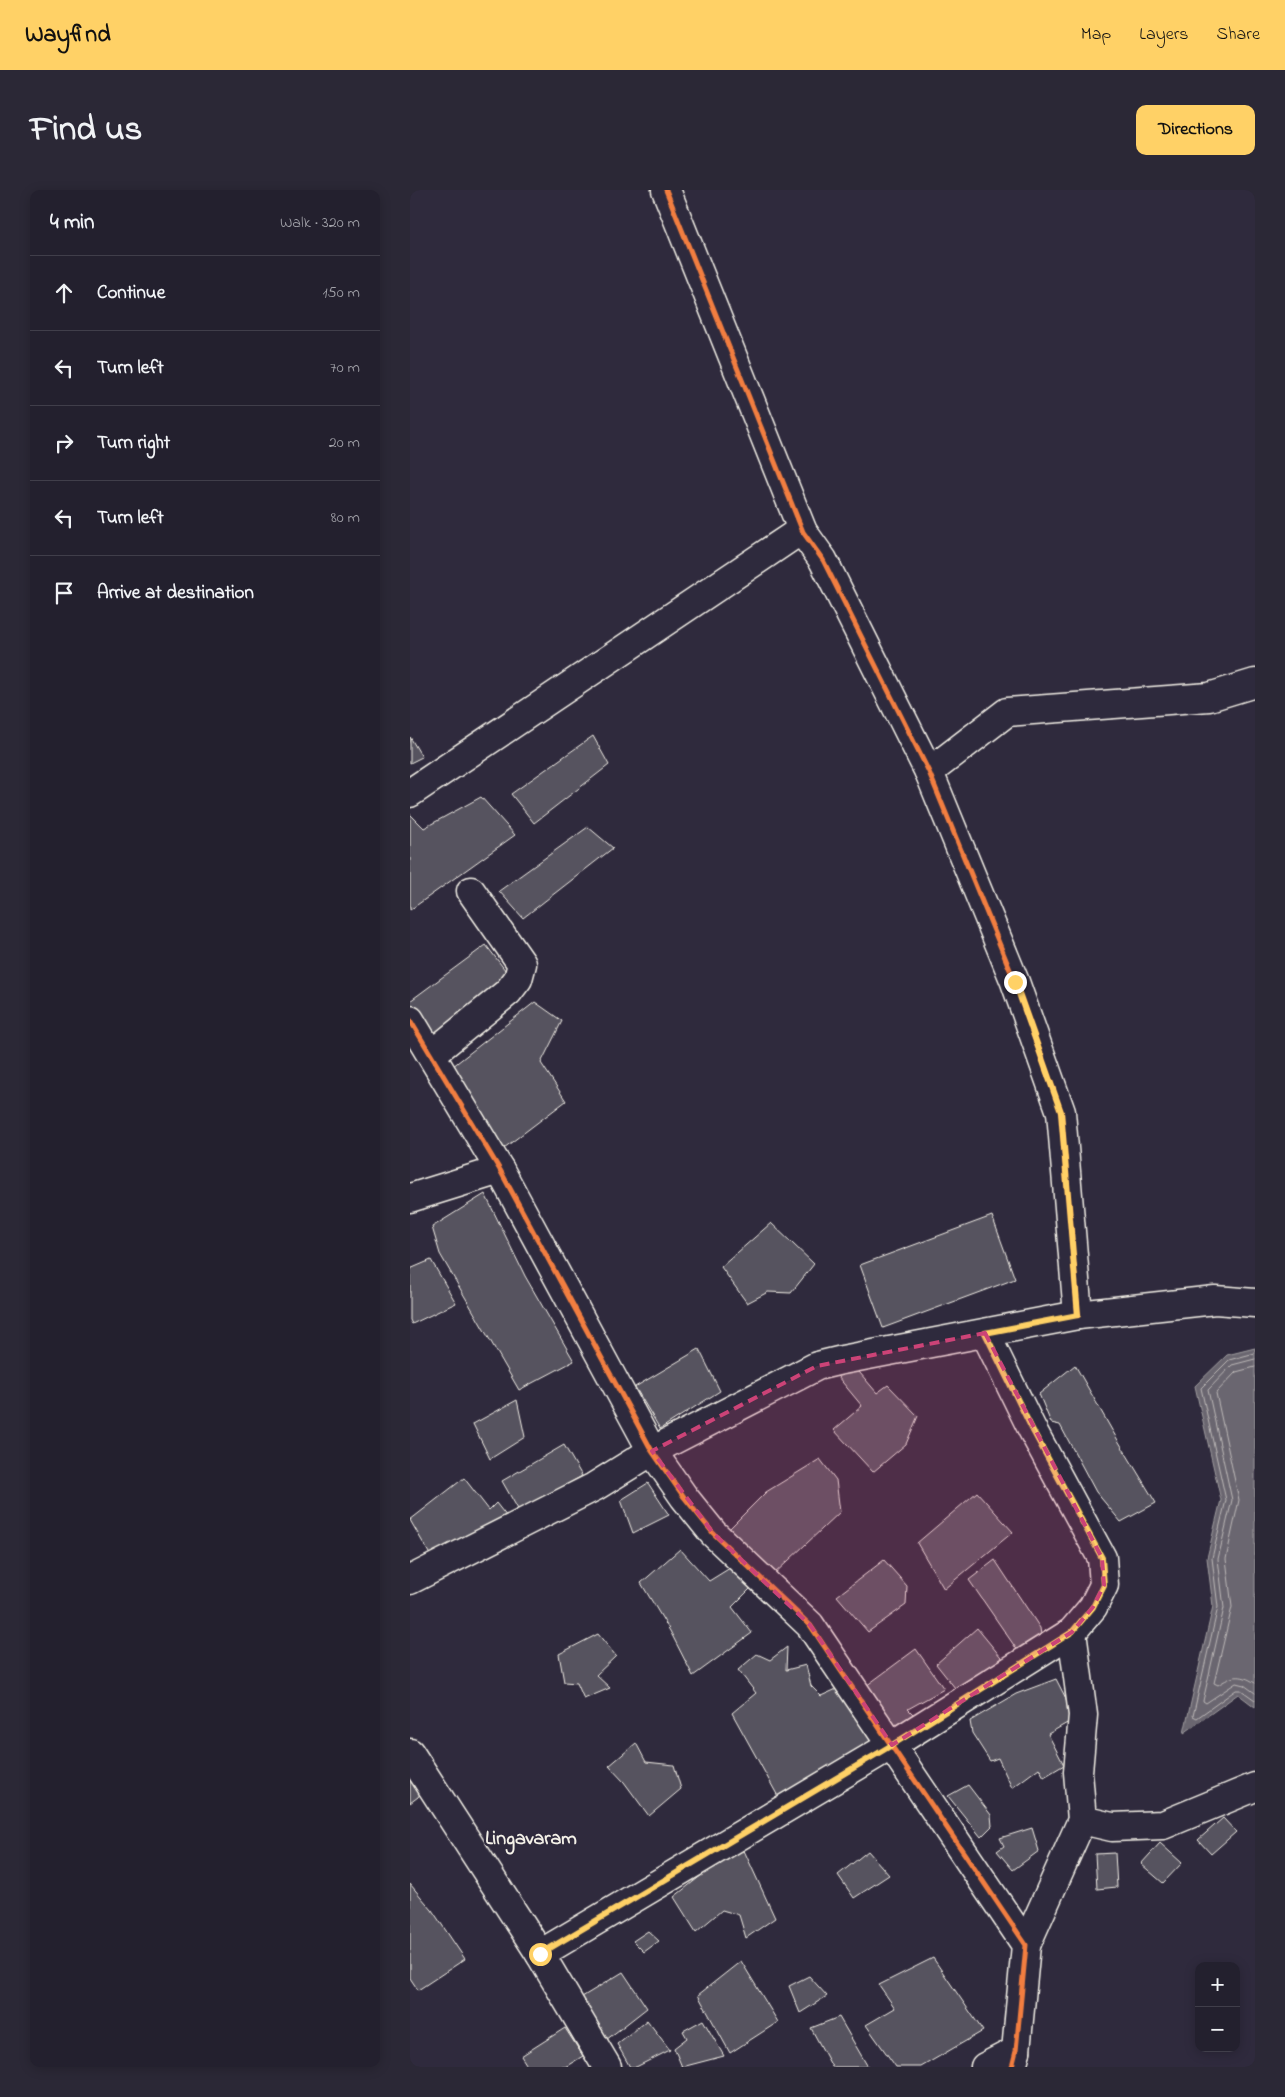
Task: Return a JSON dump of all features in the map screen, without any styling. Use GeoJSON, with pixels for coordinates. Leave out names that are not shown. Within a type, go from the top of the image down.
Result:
{"type":"FeatureCollection","features":[{"type":"Feature","properties":{"kind":"street"},"geometry":{"type":"LineString","coordinates":[[666,190],[803,532],[823,560],[929,772],[1015,982],[1061,1112],[1078,1315]]}},
{"type":"Feature","properties":{"kind":"street"},"geometry":{"type":"LineString","coordinates":[[410,793],[783,542],[803,532]]}},
{"type":"Feature","properties":{"kind":"street"},"geometry":{"type":"LineString","coordinates":[[929,772],[1007,712],[1209,697],[1255,683]]}},
{"type":"Feature","properties":{"kind":"street"},"geometry":{"type":"LineString","coordinates":[[432,1054],[508,992],[518,979],[522,964],[471,891]]}},
{"type":"Feature","properties":{"kind":"street"},"geometry":{"type":"LineString","coordinates":[[410,1020],[500,1170],[652,1451],[684,1497],[713,1533],[810,1625],[1026,1945]]}},
{"type":"Feature","properties":{"kind":"street"},"geometry":{"type":"LineString","coordinates":[[410,1198],[500,1170]]}},
{"type":"Feature","properties":{"kind":"street"},"geometry":{"type":"LineString","coordinates":[[410,1580],[594,1487],[652,1451],[816,1366],[1078,1315],[1215,1300],[1255,1303]]}},
{"type":"Feature","properties":{"kind":"street"},"geometry":{"type":"LineString","coordinates":[[540,1954],[892,1745],[1072,1632],[1093,1607],[1104,1585],[1102,1558],[1032,1429],[985,1333]]}},
{"type":"Feature","properties":{"kind":"street"},"geometry":{"type":"LineString","coordinates":[[985,2067],[1014,2059],[1026,1945],[1082,1820],[1078,1772],[1083,1715],[1072,1632]]}},
{"type":"Feature","properties":{"kind":"street"},"geometry":{"type":"LineString","coordinates":[[410,1753],[540,1954],[607,2067]]}},
{"type":"Feature","properties":{"kind":"street"},"geometry":{"type":"LineString","coordinates":[[1082,1820],[1112,1827],[1163,1825],[1255,1787]]}},
{"type":"Feature","properties":{"kind":"highlighted area"},"geometry":{"type":"Polygon","coordinates":[[[985,1333],[1102,1558],[1104,1585],[1093,1607],[1072,1632],[892,1745],[810,1625],[713,1533],[652,1451],[817,1366],[985,1333]]]}},
{"type":"Feature","properties":{"kind":"water"},"geometry":{"type":"Polygon","coordinates":[[[1255,1348],[1255,1707],[1238,1694],[1184,1733],[1213,1606],[1207,1558],[1221,1500],[1195,1386],[1227,1355],[1255,1348]]]}},
{"type":"Feature","properties":{"kind":"building"},"geometry":{"type":"Polygon","coordinates":[[[593,736],[609,765],[534,823],[511,794],[593,736]]]}},
{"type":"Feature","properties":{"kind":"building"},"geometry":{"type":"Polygon","coordinates":[[[410,737],[422,757],[410,763],[410,737]]]}},
{"type":"Feature","properties":{"kind":"building"},"geometry":{"type":"Polygon","coordinates":[[[481,797],[515,835],[410,910],[410,814],[424,828],[481,797]]]}},
{"type":"Feature","properties":{"kind":"building"},"geometry":{"type":"Polygon","coordinates":[[[588,827],[613,848],[523,918],[499,891],[588,827]]]}},
{"type":"Feature","properties":{"kind":"building"},"geometry":{"type":"Polygon","coordinates":[[[486,945],[512,979],[436,1041],[410,1005],[410,1001],[486,945]]]}},
{"type":"Feature","properties":{"kind":"building"},"geometry":{"type":"Polygon","coordinates":[[[535,1002],[562,1021],[541,1063],[566,1101],[504,1148],[448,1070],[535,1002]]]}},
{"type":"Feature","properties":{"kind":"building"},"geometry":{"type":"Polygon","coordinates":[[[485,1194],[525,1276],[574,1361],[519,1390],[440,1254],[432,1227],[485,1194]]]}},
{"type":"Feature","properties":{"kind":"building"},"geometry":{"type":"Polygon","coordinates":[[[992,1216],[1015,1279],[883,1328],[860,1265],[992,1216]]]}},
{"type":"Feature","properties":{"kind":"building"},"geometry":{"type":"Polygon","coordinates":[[[771,1223],[814,1264],[791,1293],[768,1292],[747,1303],[721,1267],[771,1223]]]}},
{"type":"Feature","properties":{"kind":"building"},"geometry":{"type":"Polygon","coordinates":[[[431,1260],[456,1303],[412,1324],[410,1320],[410,1269],[431,1260]]]}},
{"type":"Feature","properties":{"kind":"building"},"geometry":{"type":"Polygon","coordinates":[[[699,1349],[720,1391],[660,1429],[635,1387],[699,1349]]]}},
{"type":"Feature","properties":{"kind":"building"},"geometry":{"type":"Polygon","coordinates":[[[1075,1365],[1156,1503],[1121,1522],[1096,1492],[1060,1425],[1051,1423],[1039,1394],[1075,1365]]]}},
{"type":"Feature","properties":{"kind":"building"},"geometry":{"type":"Polygon","coordinates":[[[854,1366],[877,1393],[888,1385],[918,1416],[906,1444],[873,1472],[834,1430],[862,1406],[833,1371],[854,1366]]]}},
{"type":"Feature","properties":{"kind":"building"},"geometry":{"type":"Polygon","coordinates":[[[517,1400],[525,1437],[490,1459],[473,1424],[517,1400]]]}},
{"type":"Feature","properties":{"kind":"building"},"geometry":{"type":"Polygon","coordinates":[[[564,1445],[582,1476],[519,1511],[502,1481],[564,1445]]]}},
{"type":"Feature","properties":{"kind":"building"},"geometry":{"type":"Polygon","coordinates":[[[820,1459],[836,1480],[840,1512],[771,1577],[729,1529],[766,1492],[820,1459]]]}},
{"type":"Feature","properties":{"kind":"building"},"geometry":{"type":"Polygon","coordinates":[[[464,1478],[489,1510],[496,1503],[511,1522],[433,1560],[410,1520],[464,1478]]]}},
{"type":"Feature","properties":{"kind":"building"},"geometry":{"type":"Polygon","coordinates":[[[648,1483],[669,1515],[633,1533],[621,1500],[648,1483]]]}},
{"type":"Feature","properties":{"kind":"building"},"geometry":{"type":"Polygon","coordinates":[[[977,1492],[1013,1532],[944,1589],[917,1543],[977,1492]]]}},
{"type":"Feature","properties":{"kind":"building"},"geometry":{"type":"Polygon","coordinates":[[[680,1549],[709,1581],[730,1568],[752,1587],[732,1607],[752,1633],[693,1676],[670,1631],[641,1583],[680,1549]]]}},
{"type":"Feature","properties":{"kind":"building"},"geometry":{"type":"Polygon","coordinates":[[[884,1560],[907,1586],[906,1605],[868,1632],[837,1596],[884,1560]]]}},
{"type":"Feature","properties":{"kind":"building"},"geometry":{"type":"Polygon","coordinates":[[[995,1560],[1040,1628],[1042,1642],[1020,1654],[969,1580],[995,1560]]]}},
{"type":"Feature","properties":{"kind":"building"},"geometry":{"type":"Polygon","coordinates":[[[977,1628],[1005,1662],[959,1693],[936,1664],[977,1628]]]}},
{"type":"Feature","properties":{"kind":"building"},"geometry":{"type":"Polygon","coordinates":[[[598,1634],[616,1656],[596,1675],[610,1688],[584,1699],[577,1683],[564,1682],[559,1654],[598,1634]]]}},
{"type":"Feature","properties":{"kind":"building"},"geometry":{"type":"Polygon","coordinates":[[[787,1647],[786,1670],[806,1665],[811,1686],[821,1696],[841,1687],[873,1741],[780,1800],[732,1713],[756,1693],[738,1670],[757,1654],[770,1660],[787,1647]]]}},
{"type":"Feature","properties":{"kind":"building"},"geometry":{"type":"Polygon","coordinates":[[[916,1649],[944,1689],[908,1709],[918,1719],[896,1730],[866,1686],[916,1649]]]}},
{"type":"Feature","properties":{"kind":"building"},"geometry":{"type":"Polygon","coordinates":[[[1056,1679],[1076,1718],[1048,1734],[1064,1765],[1044,1777],[1039,1768],[1012,1788],[998,1758],[990,1761],[972,1733],[970,1721],[1016,1694],[1056,1679]]]}},
{"type":"Feature","properties":{"kind":"building"},"geometry":{"type":"Polygon","coordinates":[[[636,1743],[646,1762],[674,1765],[681,1789],[649,1816],[624,1782],[609,1766],[636,1743]]]}},
{"type":"Feature","properties":{"kind":"building"},"geometry":{"type":"Polygon","coordinates":[[[410,1768],[424,1788],[418,1797],[410,1803],[410,1768]]]}},
{"type":"Feature","properties":{"kind":"building"},"geometry":{"type":"Polygon","coordinates":[[[968,1785],[991,1815],[992,1826],[981,1837],[948,1796],[968,1785]]]}},
{"type":"Feature","properties":{"kind":"building"},"geometry":{"type":"Polygon","coordinates":[[[1223,1818],[1236,1832],[1211,1854],[1198,1840],[1223,1818]]]}},
{"type":"Feature","properties":{"kind":"building"},"geometry":{"type":"Polygon","coordinates":[[[1032,1828],[1039,1851],[1013,1870],[997,1851],[1004,1846],[1000,1838],[1032,1828]]]}},
{"type":"Feature","properties":{"kind":"building"},"geometry":{"type":"Polygon","coordinates":[[[1160,1843],[1182,1863],[1163,1883],[1141,1864],[1160,1843]]]}},
{"type":"Feature","properties":{"kind":"building"},"geometry":{"type":"Polygon","coordinates":[[[741,1844],[775,1918],[746,1938],[739,1915],[722,1910],[696,1932],[674,1897],[741,1844]]]}},
{"type":"Feature","properties":{"kind":"building"},"geometry":{"type":"Polygon","coordinates":[[[868,1851],[889,1875],[854,1898],[838,1875],[868,1851]]]}},
{"type":"Feature","properties":{"kind":"building"},"geometry":{"type":"Polygon","coordinates":[[[1115,1853],[1117,1887],[1097,1889],[1095,1854],[1115,1853]]]}},
{"type":"Feature","properties":{"kind":"building"},"geometry":{"type":"Polygon","coordinates":[[[410,1884],[432,1910],[465,1959],[418,1990],[410,1978],[410,1884]]]}},
{"type":"Feature","properties":{"kind":"building"},"geometry":{"type":"Polygon","coordinates":[[[648,1931],[659,1941],[644,1952],[633,1941],[648,1931]]]}},
{"type":"Feature","properties":{"kind":"building"},"geometry":{"type":"Polygon","coordinates":[[[933,1958],[983,2031],[921,2067],[896,2067],[866,2025],[895,2008],[879,1985],[933,1958]]]}},
{"type":"Feature","properties":{"kind":"building"},"geometry":{"type":"Polygon","coordinates":[[[741,1961],[778,2022],[730,2053],[698,1995],[741,1961]]]}},
{"type":"Feature","properties":{"kind":"building"},"geometry":{"type":"Polygon","coordinates":[[[623,1972],[647,2008],[606,2040],[582,1997],[623,1972]]]}},
{"type":"Feature","properties":{"kind":"building"},"geometry":{"type":"Polygon","coordinates":[[[809,1976],[827,1996],[800,2013],[789,1986],[809,1976]]]}},
{"type":"Feature","properties":{"kind":"building"},"geometry":{"type":"Polygon","coordinates":[[[839,2017],[868,2067],[832,2067],[811,2028],[839,2017]]]}},
{"type":"Feature","properties":{"kind":"building"},"geometry":{"type":"Polygon","coordinates":[[[647,2020],[670,2050],[636,2067],[630,2067],[617,2044],[647,2020]]]}},
{"type":"Feature","properties":{"kind":"building"},"geometry":{"type":"Polygon","coordinates":[[[703,2020],[724,2056],[682,2067],[674,2048],[687,2038],[683,2031],[703,2020]]]}},
{"type":"Feature","properties":{"kind":"building"},"geometry":{"type":"Polygon","coordinates":[[[565,2028],[583,2056],[565,2067],[528,2067],[521,2056],[565,2028]]]}},
{"type":"Feature","properties":{"kind":"cycle path"},"geometry":{"type":"LineString","coordinates":[[666,190],[803,532],[823,560],[929,772],[1015,982],[1061,1112],[1078,1315]]}},
{"type":"Feature","properties":{"kind":"cycle path"},"geometry":{"type":"LineString","coordinates":[[410,1020],[500,1170],[652,1451],[684,1497],[713,1533],[810,1625],[1026,1945],[1016,2051],[1012,2067]]}},
{"type":"Feature","properties":{"kind":"district","name":"Lingavaram"},"geometry":{"type":"Point","coordinates":[531,1837]}},
{"type":"Feature","properties":{"kind":"route"},"geometry":{"type":"LineString","coordinates":[[540,1954],[892,1745],[1072,1632],[1093,1607],[1104,1585],[1102,1558],[1032,1429],[985,1333],[1078,1315],[1061,1112],[1015,982]]}}]}
